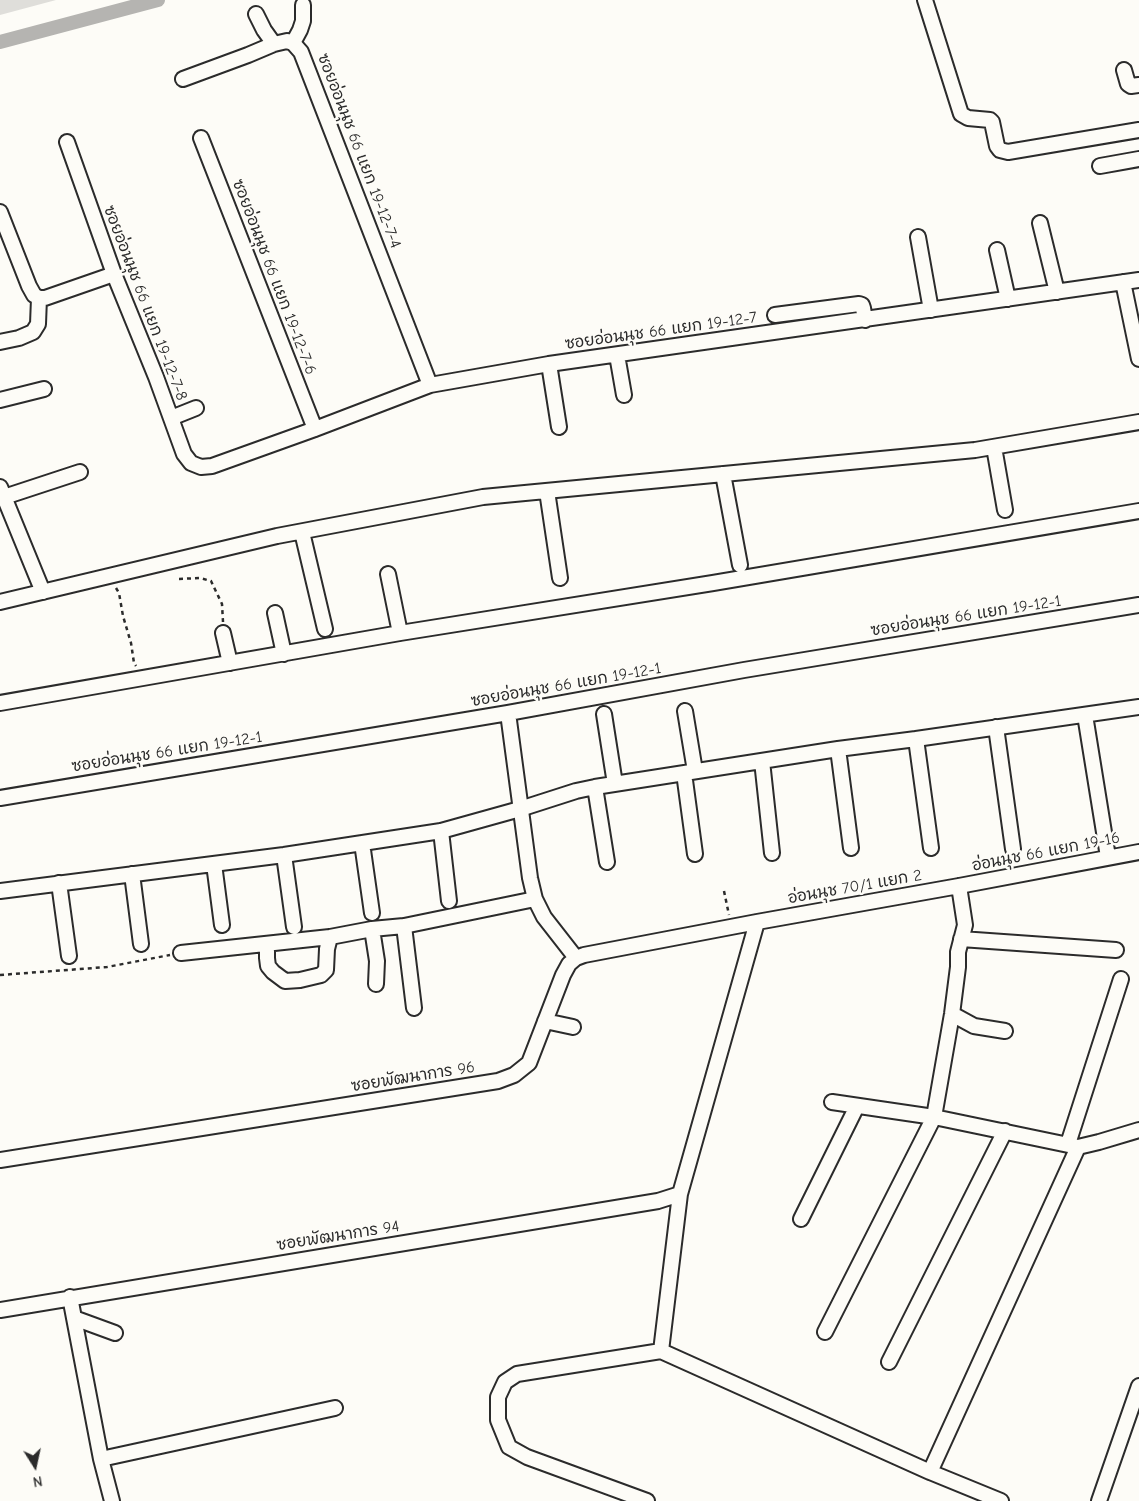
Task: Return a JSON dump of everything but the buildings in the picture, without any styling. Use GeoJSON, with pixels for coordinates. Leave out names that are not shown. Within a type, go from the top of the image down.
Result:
{"type":"FeatureCollection","features":[{"type":"Feature","properties":{"kind":"street"},"geometry":{"type":"LineString","coordinates":[[925,0],[961,114],[968,118],[990,120],[997,146],[1000,150],[1008,152],[1139,130]]}},
{"type":"Feature","properties":{"kind":"street"},"geometry":{"type":"LineString","coordinates":[[183,79],[274,44],[287,41],[293,43],[303,22],[303,5]]}},
{"type":"Feature","properties":{"kind":"street"},"geometry":{"type":"LineString","coordinates":[[256,14],[274,44]]}},
{"type":"Feature","properties":{"kind":"street","name":"ซอยอ่อนนุช 66 แยก 19-12-7-4"},"geometry":{"type":"LineString","coordinates":[[293,43],[301,52],[430,385]]}},
{"type":"Feature","properties":{"kind":"street"},"geometry":{"type":"LineString","coordinates":[[1124,70],[1128,84],[1131,86],[1139,85]]}},
{"type":"Feature","properties":{"kind":"street","name":"ซอยอ่อนนุช 66 แยก 19-12-7-6"},"geometry":{"type":"LineString","coordinates":[[201,138],[315,430]]}},
{"type":"Feature","properties":{"kind":"street","name":"ซอยอ่อนนุช 66 แยก 19-12-7-8"},"geometry":{"type":"LineString","coordinates":[[67,142],[114,274],[156,377],[184,454],[192,463],[201,467]]}},
{"type":"Feature","properties":{"kind":"street"},"geometry":{"type":"LineString","coordinates":[[1100,166],[1139,159]]}},
{"type":"Feature","properties":{"kind":"street"},"geometry":{"type":"LineString","coordinates":[[0,212],[29,286],[38,298],[45,298],[114,274]]}},
{"type":"Feature","properties":{"kind":"street"},"geometry":{"type":"LineString","coordinates":[[1040,223],[1057,292]]}},
{"type":"Feature","properties":{"kind":"street"},"geometry":{"type":"LineString","coordinates":[[918,237],[932,310]]}},
{"type":"Feature","properties":{"kind":"street"},"geometry":{"type":"LineString","coordinates":[[997,250],[1008,299]]}},
{"type":"Feature","properties":{"kind":"street","name":"ซอยอ่อนนุช 66 แยก 19-12-7"},"geometry":{"type":"LineString","coordinates":[[201,467],[212,466],[315,430],[430,385],[549,364],[1139,280]]}},
{"type":"Feature","properties":{"kind":"street"},"geometry":{"type":"LineString","coordinates":[[1123,282],[1139,359]]}},
{"type":"Feature","properties":{"kind":"street"},"geometry":{"type":"LineString","coordinates":[[0,342],[19,338],[33,332],[38,324],[38,298]]}},
{"type":"Feature","properties":{"kind":"street"},"geometry":{"type":"LineString","coordinates":[[775,315],[859,304],[862,305],[865,320]]}},
{"type":"Feature","properties":{"kind":"street"},"geometry":{"type":"LineString","coordinates":[[617,355],[624,395]]}},
{"type":"Feature","properties":{"kind":"street"},"geometry":{"type":"LineString","coordinates":[[549,364],[559,427]]}},
{"type":"Feature","properties":{"kind":"street"},"geometry":{"type":"LineString","coordinates":[[0,400],[44,389]]}},
{"type":"Feature","properties":{"kind":"street"},"geometry":{"type":"LineString","coordinates":[[170,418],[196,408]]}},
{"type":"Feature","properties":{"kind":"street"},"geometry":{"type":"LineString","coordinates":[[0,602],[277,536],[483,497],[965,451],[1139,422]]}},
{"type":"Feature","properties":{"kind":"street"},"geometry":{"type":"LineString","coordinates":[[994,447],[1004,510]]}},
{"type":"Feature","properties":{"kind":"street"},"geometry":{"type":"LineString","coordinates":[[43,592],[2,492],[80,472]]}},
{"type":"Feature","properties":{"kind":"street"},"geometry":{"type":"LineString","coordinates":[[724,474],[740,565]]}},
{"type":"Feature","properties":{"kind":"street"},"geometry":{"type":"LineString","coordinates":[[547,491],[560,578]]}},
{"type":"Feature","properties":{"kind":"street"},"geometry":{"type":"LineString","coordinates":[[0,703],[400,633],[714,583],[1139,511]]}},
{"type":"Feature","properties":{"kind":"street"},"geometry":{"type":"LineString","coordinates":[[302,532],[324,629]]}},
{"type":"Feature","properties":{"kind":"street"},"geometry":{"type":"LineString","coordinates":[[388,574],[400,633]]}},
{"type":"Feature","properties":{"kind":"street","name":"ซอยอ่อนนุช 66 แยก 19-12-1"},"geometry":{"type":"LineString","coordinates":[[0,798],[508,714],[744,670],[1139,606]]}},
{"type":"Feature","properties":{"kind":"street"},"geometry":{"type":"LineString","coordinates":[[275,613],[284,654]]}},
{"type":"Feature","properties":{"kind":"street"},"geometry":{"type":"LineString","coordinates":[[223,633],[230,663]]}},
{"type":"Feature","properties":{"kind":"street"},"geometry":{"type":"LineString","coordinates":[[0,891],[284,855],[441,831],[594,787],[838,749],[1139,707]]}},
{"type":"Feature","properties":{"kind":"street"},"geometry":{"type":"LineString","coordinates":[[685,711],[695,854]]}},
{"type":"Feature","properties":{"kind":"street"},"geometry":{"type":"LineString","coordinates":[[508,714],[530,878],[535,899],[544,917],[576,958],[584,954],[756,922],[680,1194],[661,1351]]}},
{"type":"Feature","properties":{"kind":"street"},"geometry":{"type":"LineString","coordinates":[[604,714],[615,784]]}},
{"type":"Feature","properties":{"kind":"street"},"geometry":{"type":"LineString","coordinates":[[1085,715],[1108,857]]}},
{"type":"Feature","properties":{"kind":"street"},"geometry":{"type":"LineString","coordinates":[[996,727],[1012,849]]}},
{"type":"Feature","properties":{"kind":"street"},"geometry":{"type":"LineString","coordinates":[[916,739],[931,848]]}},
{"type":"Feature","properties":{"kind":"street"},"geometry":{"type":"LineString","coordinates":[[838,749],[851,848]]}},
{"type":"Feature","properties":{"kind":"street"},"geometry":{"type":"LineString","coordinates":[[762,762],[772,854]]}},
{"type":"Feature","properties":{"kind":"street"},"geometry":{"type":"LineString","coordinates":[[594,787],[607,862]]}},
{"type":"Feature","properties":{"kind":"street"},"geometry":{"type":"LineString","coordinates":[[441,831],[449,901]]}},
{"type":"Feature","properties":{"kind":"street"},"geometry":{"type":"LineString","coordinates":[[362,843],[372,913]]}},
{"type":"Feature","properties":{"kind":"street","name":"อ่อนนุช 66 แยก 19-16"},"geometry":{"type":"LineString","coordinates":[[959,886],[1139,852]]}},
{"type":"Feature","properties":{"kind":"street"},"geometry":{"type":"LineString","coordinates":[[284,855],[294,927]]}},
{"type":"Feature","properties":{"kind":"street"},"geometry":{"type":"LineString","coordinates":[[214,864],[222,925]]}},
{"type":"Feature","properties":{"kind":"street"},"geometry":{"type":"LineString","coordinates":[[132,874],[141,944]]}},
{"type":"Feature","properties":{"kind":"street"},"geometry":{"type":"LineString","coordinates":[[59,883],[69,956]]}},
{"type":"Feature","properties":{"kind":"street"},"geometry":{"type":"LineString","coordinates":[[825,1332],[934,1118],[952,1014],[958,952],[965,925],[959,886]]}},
{"type":"Feature","properties":{"kind":"street","name":"อ่อนนุช 70/1 แยก 2"},"geometry":{"type":"LineString","coordinates":[[756,922],[959,886]]}},
{"type":"Feature","properties":{"kind":"street"},"geometry":{"type":"LineString","coordinates":[[181,953],[330,937],[372,929],[404,926],[535,899]]}},
{"type":"Feature","properties":{"kind":"street"},"geometry":{"type":"LineString","coordinates":[[404,926],[414,1008]]}},
{"type":"Feature","properties":{"kind":"street"},"geometry":{"type":"LineString","coordinates":[[372,929],[377,961],[376,984]]}},
{"type":"Feature","properties":{"kind":"street"},"geometry":{"type":"LineString","coordinates":[[267,944],[268,966],[273,972],[285,981],[300,980],[314,978],[326,970],[327,949],[330,937]]}},
{"type":"Feature","properties":{"kind":"street"},"geometry":{"type":"LineString","coordinates":[[961,939],[1116,950]]}},
{"type":"Feature","properties":{"kind":"street","name":"ซอยพัฒนาการ 96"},"geometry":{"type":"LineString","coordinates":[[0,1160],[498,1081],[514,1075],[529,1063],[563,975],[569,964],[576,958]]}},
{"type":"Feature","properties":{"kind":"street"},"geometry":{"type":"LineString","coordinates":[[930,1472],[1073,1145],[1121,979]]}},
{"type":"Feature","properties":{"kind":"street"},"geometry":{"type":"LineString","coordinates":[[952,1014],[974,1026],[1005,1030]]}},
{"type":"Feature","properties":{"kind":"street"},"geometry":{"type":"LineString","coordinates":[[545,1021],[573,1027]]}},
{"type":"Feature","properties":{"kind":"street"},"geometry":{"type":"LineString","coordinates":[[832,1102],[934,1118],[1073,1145],[1099,1142],[1139,1130]]}},
{"type":"Feature","properties":{"kind":"street"},"geometry":{"type":"LineString","coordinates":[[801,1219],[857,1106]]}},
{"type":"Feature","properties":{"kind":"street"},"geometry":{"type":"LineString","coordinates":[[889,1362],[1004,1131]]}},
{"type":"Feature","properties":{"kind":"street","name":"ซอยพัฒนาการ 94"},"geometry":{"type":"LineString","coordinates":[[0,1310],[658,1201],[680,1194]]}},
{"type":"Feature","properties":{"kind":"street"},"geometry":{"type":"LineString","coordinates":[[70,1298],[101,1459],[112,1501]]}},
{"type":"Feature","properties":{"kind":"street"},"geometry":{"type":"LineString","coordinates":[[74,1318],[115,1333]]}},
{"type":"Feature","properties":{"kind":"street"},"geometry":{"type":"LineString","coordinates":[[647,1501],[527,1457],[509,1447],[498,1420],[498,1397],[505,1382],[517,1374],[661,1351],[930,1472],[1001,1501]]}},
{"type":"Feature","properties":{"kind":"street"},"geometry":{"type":"LineString","coordinates":[[1099,1501],[1139,1386]]}},
{"type":"Feature","properties":{"kind":"street"},"geometry":{"type":"LineString","coordinates":[[101,1459],[335,1408]]}},
{"type":"Feature","properties":{"kind":"path"},"geometry":{"type":"LineString","coordinates":[[179,579],[200,578],[212,580],[222,604],[223,633]]}},
{"type":"Feature","properties":{"kind":"path"},"geometry":{"type":"LineString","coordinates":[[115,586],[120,593],[123,616],[131,643],[134,662],[143,678]]}},
{"type":"Feature","properties":{"kind":"path"},"geometry":{"type":"LineString","coordinates":[[724,891],[732,926]]}},
{"type":"Feature","properties":{"kind":"path"},"geometry":{"type":"LineString","coordinates":[[0,975],[107,967],[181,953]]}},
{"type":"Feature","properties":{"kind":"shaded area"},"geometry":{"type":"Polygon","coordinates":[[[0,0],[56,0],[0,15],[0,0]]]}},
{"type":"Feature","properties":{"kind":"waterway"},"geometry":{"type":"LineString","coordinates":[[0,42],[158,0]]}}]}
